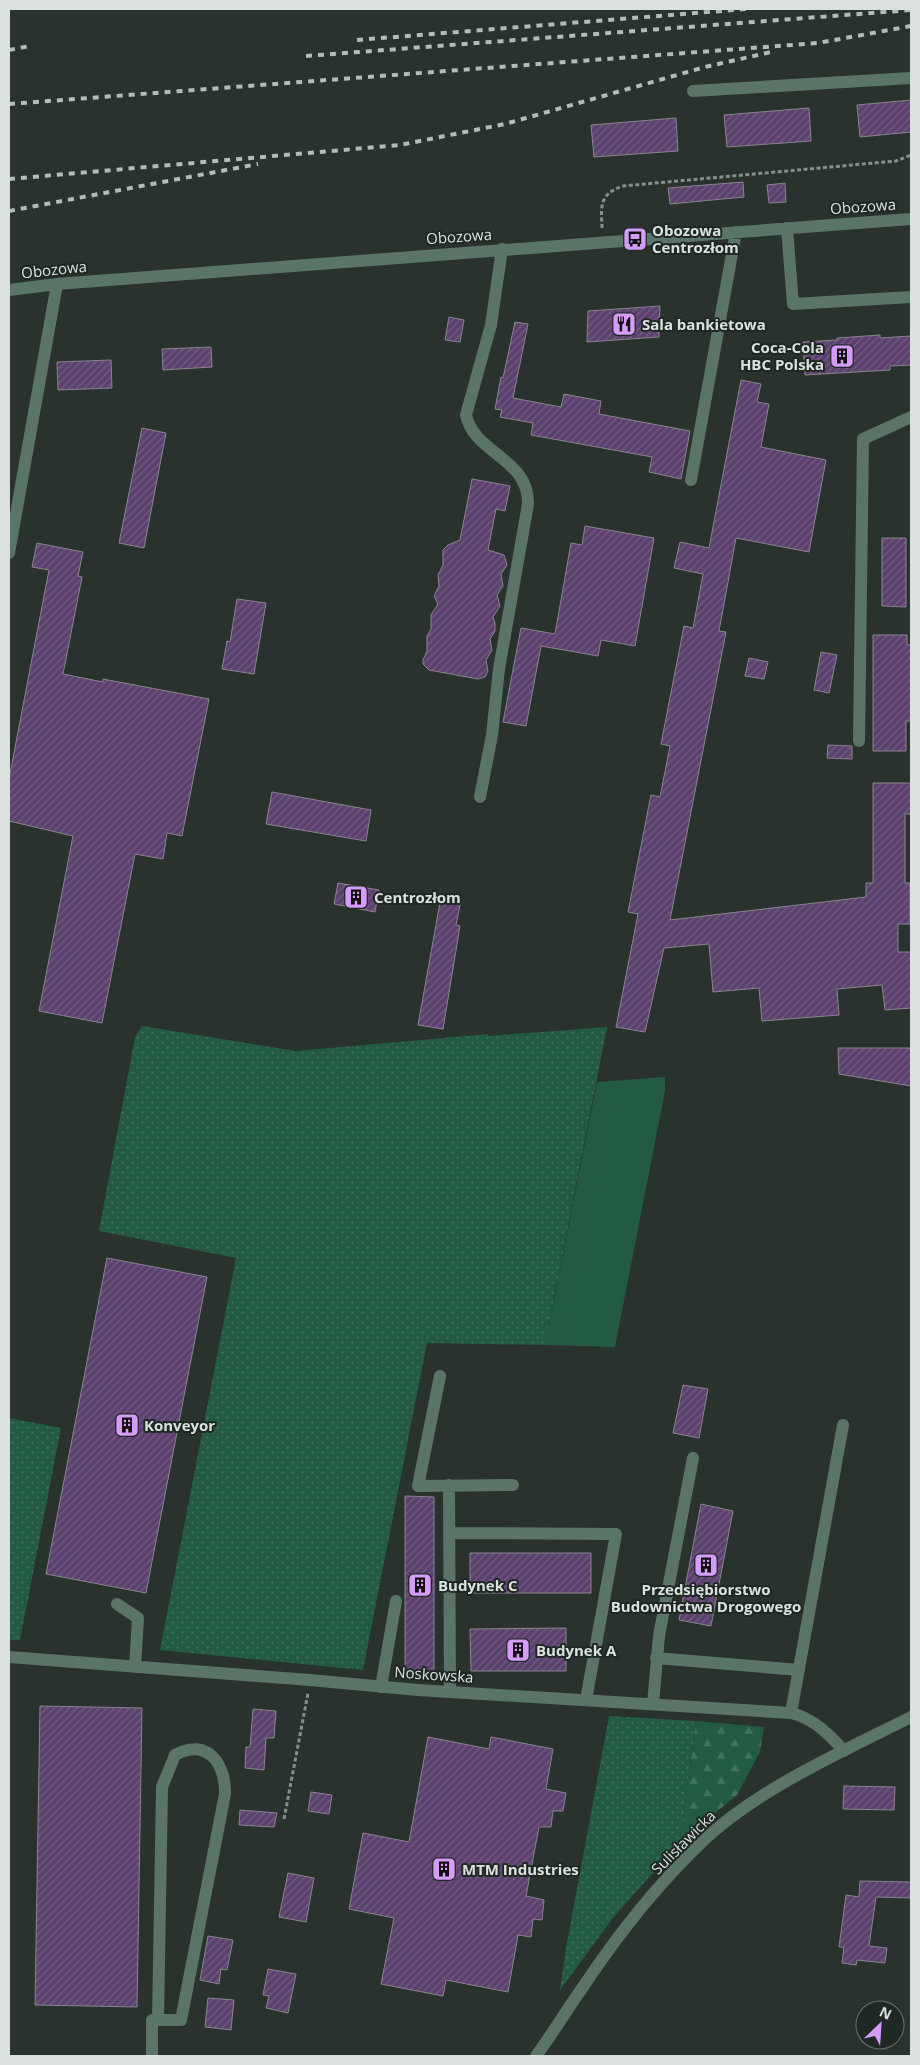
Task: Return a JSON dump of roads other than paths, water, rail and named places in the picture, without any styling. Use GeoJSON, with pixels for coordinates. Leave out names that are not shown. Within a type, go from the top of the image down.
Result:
{"type":"FeatureCollection","features":[{"type":"Feature","properties":{"kind":"street"},"geometry":{"type":"LineString","coordinates":[[693,91],[911,78]]}},
{"type":"Feature","properties":{"kind":"street","name":"Obozowa"},"geometry":{"type":"LineString","coordinates":[[9,290],[57,284],[603,241],[911,219]]}},
{"type":"Feature","properties":{"kind":"street"},"geometry":{"type":"LineString","coordinates":[[787,228],[792,304],[911,297]]}},
{"type":"Feature","properties":{"kind":"street"},"geometry":{"type":"LineString","coordinates":[[691,480],[736,232]]}},
{"type":"Feature","properties":{"kind":"street"},"geometry":{"type":"LineString","coordinates":[[480,797],[492,734],[499,669],[528,504],[528,496],[522,478],[471,429],[466,415],[492,318],[502,249]]}},
{"type":"Feature","properties":{"kind":"street"},"geometry":{"type":"LineString","coordinates":[[9,553],[57,284]]}},
{"type":"Feature","properties":{"kind":"street"},"geometry":{"type":"LineString","coordinates":[[859,742],[863,439],[911,417]]}},
{"type":"Feature","properties":{"kind":"street"},"geometry":{"type":"LineString","coordinates":[[440,1376],[418,1486],[513,1485]]}},
{"type":"Feature","properties":{"kind":"street"},"geometry":{"type":"LineString","coordinates":[[791,1713],[843,1425]]}},
{"type":"Feature","properties":{"kind":"street"},"geometry":{"type":"LineString","coordinates":[[653,1704],[656,1658],[693,1458]]}},
{"type":"Feature","properties":{"kind":"street"},"geometry":{"type":"LineString","coordinates":[[450,1485],[450,1692]]}},
{"type":"Feature","properties":{"kind":"street"},"geometry":{"type":"LineString","coordinates":[[450,1533],[616,1534],[586,1700]]}},
{"type":"Feature","properties":{"kind":"street"},"geometry":{"type":"LineString","coordinates":[[381,1687],[396,1601]]}},
{"type":"Feature","properties":{"kind":"street"},"geometry":{"type":"LineString","coordinates":[[118,1604],[138,1618],[135,1667]]}},
{"type":"Feature","properties":{"kind":"street","name":"Noskowska"},"geometry":{"type":"LineString","coordinates":[[9,1658],[450,1692],[791,1713],[815,1724],[844,1751]]}},
{"type":"Feature","properties":{"kind":"street"},"geometry":{"type":"LineString","coordinates":[[656,1658],[799,1670]]}},
{"type":"Feature","properties":{"kind":"street","name":"Sulisławicka"},"geometry":{"type":"LineString","coordinates":[[536,2056],[585,1983],[627,1926],[703,1840],[730,1818],[764,1795],[911,1717]]}},
{"type":"Feature","properties":{"kind":"street"},"geometry":{"type":"LineString","coordinates":[[152,2056],[152,2020],[158,2020],[181,2020],[225,1794],[221,1767],[208,1754],[200,1750],[191,1749],[176,1755],[171,1762],[162,1787],[158,2020]]}},
{"type":"Feature","properties":{"kind":"railway"},"geometry":{"type":"LineString","coordinates":[[357,40],[746,9]]}},
{"type":"Feature","properties":{"kind":"railway"},"geometry":{"type":"LineString","coordinates":[[306,56],[911,10]]}},
{"type":"Feature","properties":{"kind":"railway"},"geometry":{"type":"LineString","coordinates":[[9,104],[818,43],[911,26]]}},
{"type":"Feature","properties":{"kind":"railway"},"geometry":{"type":"LineString","coordinates":[[9,50],[30,46]]}},
{"type":"Feature","properties":{"kind":"railway"},"geometry":{"type":"LineString","coordinates":[[9,179],[400,145],[505,124],[705,67],[771,52]]}},
{"type":"Feature","properties":{"kind":"railway"},"geometry":{"type":"LineString","coordinates":[[9,211],[258,164]]}},
{"type":"Feature","properties":{"kind":"place","name":"Obozowa Centrozłom"},"geometry":{"type":"Point","coordinates":[635,239]}},
{"type":"Feature","properties":{"kind":"place","name":"Sala bankietowa"},"geometry":{"type":"Point","coordinates":[624,324]}},
{"type":"Feature","properties":{"kind":"place","name":"Coca-Cola HBC Polska"},"geometry":{"type":"Point","coordinates":[842,356]}},
{"type":"Feature","properties":{"kind":"place","name":"Centrozłom"},"geometry":{"type":"Point","coordinates":[356,897]}},
{"type":"Feature","properties":{"kind":"place","name":"Konveyor"},"geometry":{"type":"Point","coordinates":[127,1425]}},
{"type":"Feature","properties":{"kind":"place","name":"Przedsiębiorstwo Budownictwa Drogowego"},"geometry":{"type":"Point","coordinates":[706,1565]}},
{"type":"Feature","properties":{"kind":"place","name":"Budynek C"},"geometry":{"type":"Point","coordinates":[420,1585]}},
{"type":"Feature","properties":{"kind":"place","name":"Budynek A"},"geometry":{"type":"Point","coordinates":[518,1650]}},
{"type":"Feature","properties":{"kind":"place","name":"MTM Industries"},"geometry":{"type":"Point","coordinates":[444,1869]}}]}
